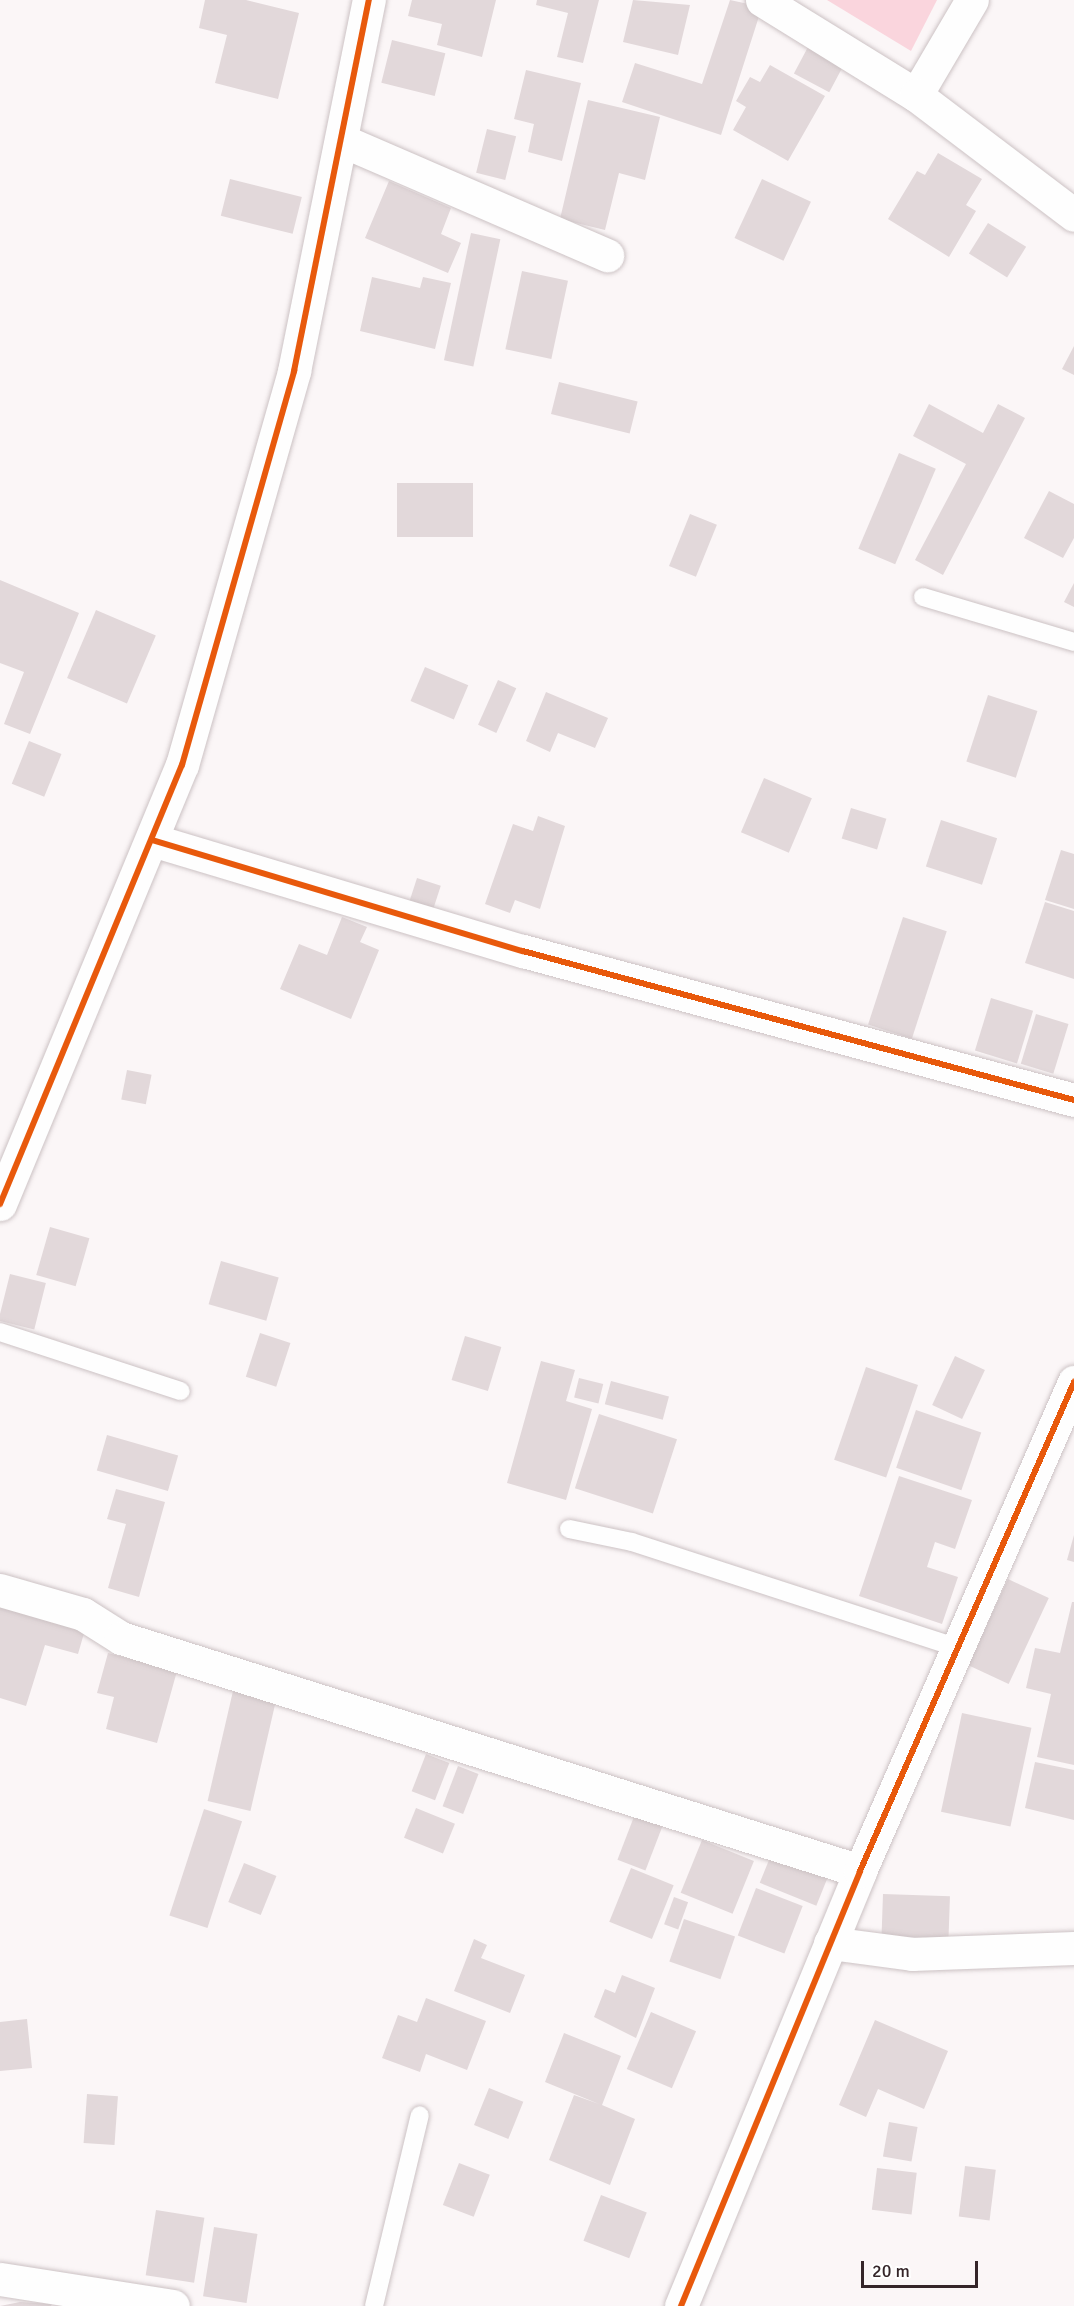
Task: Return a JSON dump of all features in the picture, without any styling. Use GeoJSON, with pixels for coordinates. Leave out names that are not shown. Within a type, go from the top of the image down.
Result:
{"type":"FeatureCollection","features":[{"type":"Feature","properties":{"kind":"street"},"geometry":{"type":"LineString","coordinates":[[2,1194],[182,765],[294,370],[343,141],[369,0]]}},
{"type":"Feature","properties":{"kind":"street"},"geometry":{"type":"LineString","coordinates":[[762,0],[916,95],[1074,215]]}},
{"type":"Feature","properties":{"kind":"street"},"geometry":{"type":"LineString","coordinates":[[916,95],[972,0]]}},
{"type":"Feature","properties":{"kind":"street"},"geometry":{"type":"LineString","coordinates":[[343,141],[607,255]]}},
{"type":"Feature","properties":{"kind":"street"},"geometry":{"type":"LineString","coordinates":[[152,840],[523,951],[1074,1100]]}},
{"type":"Feature","properties":{"kind":"street"},"geometry":{"type":"LineString","coordinates":[[681,2306],[860,1871],[956,1647],[1074,1382]]}},
{"type":"Feature","properties":{"kind":"street"},"geometry":{"type":"LineString","coordinates":[[0,1590],[83,1614],[121,1638],[860,1871]]}},
{"type":"Feature","properties":{"kind":"street"},"geometry":{"type":"LineString","coordinates":[[830,1943],[912,1954],[1074,1948]]}},
{"type":"Feature","properties":{"kind":"street"},"geometry":{"type":"LineString","coordinates":[[0,2280],[173,2306]]}},
{"type":"Feature","properties":{"kind":"lane"},"geometry":{"type":"LineString","coordinates":[[923,597],[1074,642]]}},
{"type":"Feature","properties":{"kind":"lane"},"geometry":{"type":"LineString","coordinates":[[0,1332],[181,1391]]}},
{"type":"Feature","properties":{"kind":"lane"},"geometry":{"type":"LineString","coordinates":[[569,1529],[632,1542],[956,1647]]}},
{"type":"Feature","properties":{"kind":"lane"},"geometry":{"type":"LineString","coordinates":[[374,2306],[420,2115]]}},
{"type":"Feature","properties":{"kind":"shaded area"},"geometry":{"type":"Polygon","coordinates":[[[827,0],[937,0],[911,51],[827,0]]]}},
{"type":"Feature","properties":{"kind":"building"},"geometry":{"type":"Polygon","coordinates":[[[205,0],[246,0],[299,13],[278,99],[215,83],[227,35],[199,28],[205,0]]]}},
{"type":"Feature","properties":{"kind":"building"},"geometry":{"type":"Polygon","coordinates":[[[412,0],[496,0],[482,57],[437,45],[442,24],[408,16],[412,0]]]}},
{"type":"Feature","properties":{"kind":"building"},"geometry":{"type":"Polygon","coordinates":[[[537,0],[599,0],[583,63],[557,57],[568,13],[536,5],[537,0]]]}},
{"type":"Feature","properties":{"kind":"building"},"geometry":{"type":"Polygon","coordinates":[[[633,0],[690,5],[678,55],[623,42],[633,0]]]}},
{"type":"Feature","properties":{"kind":"building"},"geometry":{"type":"Polygon","coordinates":[[[730,0],[762,7],[721,135],[622,102],[635,63],[702,84],[730,0]]]}},
{"type":"Feature","properties":{"kind":"building"},"geometry":{"type":"Polygon","coordinates":[[[392,40],[445,53],[435,96],[381,83],[392,40]]]}},
{"type":"Feature","properties":{"kind":"building"},"geometry":{"type":"Polygon","coordinates":[[[808,47],[843,66],[829,92],[794,73],[808,47]]]}},
{"type":"Feature","properties":{"kind":"building"},"geometry":{"type":"Polygon","coordinates":[[[770,65],[825,96],[788,161],[733,130],[746,107],[736,101],[750,77],[760,82],[770,65]]]}},
{"type":"Feature","properties":{"kind":"building"},"geometry":{"type":"Polygon","coordinates":[[[526,70],[581,83],[562,161],[528,152],[534,124],[514,119],[526,70]]]}},
{"type":"Feature","properties":{"kind":"building"},"geometry":{"type":"Polygon","coordinates":[[[588,100],[660,117],[645,180],[619,173],[605,230],[560,219],[588,100]]]}},
{"type":"Feature","properties":{"kind":"building"},"geometry":{"type":"Polygon","coordinates":[[[487,129],[516,136],[505,180],[476,173],[487,129]]]}},
{"type":"Feature","properties":{"kind":"building"},"geometry":{"type":"Polygon","coordinates":[[[938,153],[982,179],[966,205],[976,211],[949,257],[888,219],[917,171],[925,175],[938,153]]]}},
{"type":"Feature","properties":{"kind":"building"},"geometry":{"type":"Polygon","coordinates":[[[230,179],[302,197],[293,234],[221,216],[230,179]]]}},
{"type":"Feature","properties":{"kind":"building"},"geometry":{"type":"Polygon","coordinates":[[[762,179],[811,202],[783,261],[735,238],[762,179]]]}},
{"type":"Feature","properties":{"kind":"building"},"geometry":{"type":"Polygon","coordinates":[[[389,181],[451,208],[441,234],[461,243],[448,273],[365,238],[389,181]]]}},
{"type":"Feature","properties":{"kind":"building"},"geometry":{"type":"Polygon","coordinates":[[[988,223],[1026,247],[1007,277],[969,254],[988,223]]]}},
{"type":"Feature","properties":{"kind":"building"},"geometry":{"type":"Polygon","coordinates":[[[471,233],[500,239],[473,366],[444,360],[471,233]]]}},
{"type":"Feature","properties":{"kind":"building"},"geometry":{"type":"Polygon","coordinates":[[[522,271],[568,281],[551,359],[505,349],[522,271]]]}},
{"type":"Feature","properties":{"kind":"building"},"geometry":{"type":"Polygon","coordinates":[[[372,277],[420,288],[423,277],[451,283],[435,349],[360,331],[372,277]]]}},
{"type":"Feature","properties":{"kind":"building"},"geometry":{"type":"Polygon","coordinates":[[[1074,346],[1074,375],[1062,369],[1074,346]]]}},
{"type":"Feature","properties":{"kind":"building"},"geometry":{"type":"Polygon","coordinates":[[[559,382],[638,402],[630,434],[551,414],[559,382]]]}},
{"type":"Feature","properties":{"kind":"building"},"geometry":{"type":"Polygon","coordinates":[[[929,404],[983,433],[998,404],[1025,418],[943,575],[915,560],[966,464],[913,436],[929,404]]]}},
{"type":"Feature","properties":{"kind":"building"},"geometry":{"type":"Polygon","coordinates":[[[899,453],[936,469],[895,564],[858,549],[899,453]]]}},
{"type":"Feature","properties":{"kind":"building"},"geometry":{"type":"Polygon","coordinates":[[[397,483],[473,483],[473,537],[397,537],[397,483]]]}},
{"type":"Feature","properties":{"kind":"building"},"geometry":{"type":"Polygon","coordinates":[[[1049,491],[1074,504],[1074,538],[1063,558],[1024,538],[1049,491]]]}},
{"type":"Feature","properties":{"kind":"building"},"geometry":{"type":"Polygon","coordinates":[[[690,514],[717,525],[696,577],[669,566],[690,514]]]}},
{"type":"Feature","properties":{"kind":"building"},"geometry":{"type":"Polygon","coordinates":[[[0,580],[79,613],[30,734],[4,724],[24,672],[0,663],[0,580]]]}},
{"type":"Feature","properties":{"kind":"building"},"geometry":{"type":"Polygon","coordinates":[[[1074,583],[1074,607],[1064,602],[1074,583]]]}},
{"type":"Feature","properties":{"kind":"building"},"geometry":{"type":"Polygon","coordinates":[[[96,610],[156,635],[127,704],[67,678],[96,610]]]}},
{"type":"Feature","properties":{"kind":"building"},"geometry":{"type":"Polygon","coordinates":[[[425,667],[468,685],[454,719],[411,701],[425,667]]]}},
{"type":"Feature","properties":{"kind":"building"},"geometry":{"type":"Polygon","coordinates":[[[498,680],[516,688],[496,733],[478,725],[498,680]]]}},
{"type":"Feature","properties":{"kind":"building"},"geometry":{"type":"Polygon","coordinates":[[[546,692],[608,718],[595,748],[558,733],[550,752],[526,741],[546,692]]]}},
{"type":"Feature","properties":{"kind":"building"},"geometry":{"type":"Polygon","coordinates":[[[988,695],[1037,711],[1016,778],[966,762],[988,695]]]}},
{"type":"Feature","properties":{"kind":"building"},"geometry":{"type":"Polygon","coordinates":[[[29,741],[61,754],[44,797],[12,784],[29,741]]]}},
{"type":"Feature","properties":{"kind":"building"},"geometry":{"type":"Polygon","coordinates":[[[764,778],[812,798],[789,853],[741,832],[764,778]]]}},
{"type":"Feature","properties":{"kind":"building"},"geometry":{"type":"Polygon","coordinates":[[[851,808],[886,819],[877,849],[842,839],[851,808]]]}},
{"type":"Feature","properties":{"kind":"building"},"geometry":{"type":"Polygon","coordinates":[[[538,816],[565,826],[540,909],[515,900],[510,913],[485,904],[513,824],[533,831],[538,816]]]}},
{"type":"Feature","properties":{"kind":"building"},"geometry":{"type":"Polygon","coordinates":[[[941,820],[997,838],[982,885],[926,867],[941,820]]]}},
{"type":"Feature","properties":{"kind":"building"},"geometry":{"type":"Polygon","coordinates":[[[1061,850],[1074,854],[1074,909],[1045,900],[1061,850]]]}},
{"type":"Feature","properties":{"kind":"building"},"geometry":{"type":"Polygon","coordinates":[[[417,878],[441,886],[432,911],[409,904],[417,878]]]}},
{"type":"Feature","properties":{"kind":"building"},"geometry":{"type":"Polygon","coordinates":[[[1045,902],[1074,911],[1074,979],[1025,963],[1045,902]]]}},
{"type":"Feature","properties":{"kind":"building"},"geometry":{"type":"Polygon","coordinates":[[[342,917],[367,927],[360,942],[379,950],[351,1019],[280,989],[299,944],[327,955],[342,917]]]}},
{"type":"Feature","properties":{"kind":"building"},"geometry":{"type":"Polygon","coordinates":[[[903,917],[947,931],[912,1039],[868,1024],[903,917]]]}},
{"type":"Feature","properties":{"kind":"building"},"geometry":{"type":"Polygon","coordinates":[[[991,998],[1033,1011],[1017,1063],[975,1051],[991,998]]]}},
{"type":"Feature","properties":{"kind":"building"},"geometry":{"type":"Polygon","coordinates":[[[1036,1014],[1069,1024],[1053,1074],[1021,1064],[1036,1014]]]}},
{"type":"Feature","properties":{"kind":"building"},"geometry":{"type":"Polygon","coordinates":[[[127,1070],[152,1075],[146,1104],[121,1099],[127,1070]]]}},
{"type":"Feature","properties":{"kind":"building"},"geometry":{"type":"Polygon","coordinates":[[[50,1227],[89,1238],[76,1286],[36,1275],[50,1227]]]}},
{"type":"Feature","properties":{"kind":"building"},"geometry":{"type":"Polygon","coordinates":[[[221,1261],[279,1278],[266,1321],[209,1304],[221,1261]]]}},
{"type":"Feature","properties":{"kind":"building"},"geometry":{"type":"Polygon","coordinates":[[[10,1274],[46,1283],[34,1330],[0,1321],[10,1274]]]}},
{"type":"Feature","properties":{"kind":"building"},"geometry":{"type":"Polygon","coordinates":[[[260,1333],[290,1343],[276,1387],[246,1377],[260,1333]]]}},
{"type":"Feature","properties":{"kind":"building"},"geometry":{"type":"Polygon","coordinates":[[[465,1336],[501,1347],[488,1391],[452,1380],[465,1336]]]}},
{"type":"Feature","properties":{"kind":"building"},"geometry":{"type":"Polygon","coordinates":[[[955,1356],[985,1370],[962,1419],[932,1405],[955,1356]]]}},
{"type":"Feature","properties":{"kind":"building"},"geometry":{"type":"Polygon","coordinates":[[[541,1361],[575,1370],[566,1401],[592,1409],[566,1500],[507,1483],[541,1361]]]}},
{"type":"Feature","properties":{"kind":"building"},"geometry":{"type":"Polygon","coordinates":[[[866,1367],[918,1385],[886,1478],[834,1460],[866,1367]]]}},
{"type":"Feature","properties":{"kind":"building"},"geometry":{"type":"Polygon","coordinates":[[[579,1378],[603,1384],[598,1403],[574,1397],[579,1378]]]}},
{"type":"Feature","properties":{"kind":"building"},"geometry":{"type":"Polygon","coordinates":[[[611,1381],[669,1397],[663,1420],[605,1404],[611,1381]]]}},
{"type":"Feature","properties":{"kind":"building"},"geometry":{"type":"Polygon","coordinates":[[[916,1410],[981,1432],[961,1490],[896,1468],[916,1410]]]}},
{"type":"Feature","properties":{"kind":"building"},"geometry":{"type":"Polygon","coordinates":[[[599,1414],[677,1439],[653,1514],[575,1488],[599,1414]]]}},
{"type":"Feature","properties":{"kind":"building"},"geometry":{"type":"Polygon","coordinates":[[[107,1435],[178,1455],[168,1491],[97,1471],[107,1435]]]}},
{"type":"Feature","properties":{"kind":"building"},"geometry":{"type":"Polygon","coordinates":[[[899,1476],[972,1500],[955,1549],[935,1542],[927,1567],[958,1577],[942,1624],[859,1596],[899,1476]]]}},
{"type":"Feature","properties":{"kind":"building"},"geometry":{"type":"Polygon","coordinates":[[[116,1489],[165,1502],[139,1597],[108,1588],[126,1524],[107,1519],[116,1489]]]}},
{"type":"Feature","properties":{"kind":"building"},"geometry":{"type":"Polygon","coordinates":[[[1074,1535],[1074,1562],[1067,1560],[1074,1535]]]}},
{"type":"Feature","properties":{"kind":"building"},"geometry":{"type":"Polygon","coordinates":[[[1008,1579],[1049,1598],[1009,1684],[968,1665],[1008,1579]]]}},
{"type":"Feature","properties":{"kind":"building"},"geometry":{"type":"Polygon","coordinates":[[[0,1596],[87,1623],[78,1654],[45,1645],[26,1706],[0,1698],[0,1596]]]}},
{"type":"Feature","properties":{"kind":"building"},"geometry":{"type":"Polygon","coordinates":[[[1072,1602],[1074,1602],[1074,1765],[1037,1757],[1051,1694],[1026,1688],[1035,1648],[1060,1653],[1072,1602]]]}},
{"type":"Feature","properties":{"kind":"building"},"geometry":{"type":"Polygon","coordinates":[[[108,1653],[177,1671],[157,1743],[106,1729],[114,1697],[97,1693],[108,1653]]]}},
{"type":"Feature","properties":{"kind":"building"},"geometry":{"type":"Polygon","coordinates":[[[233,1691],[276,1701],[250,1811],[208,1801],[233,1691]]]}},
{"type":"Feature","properties":{"kind":"building"},"geometry":{"type":"Polygon","coordinates":[[[962,1713],[1031,1728],[1010,1827],[941,1812],[962,1713]]]}},
{"type":"Feature","properties":{"kind":"building"},"geometry":{"type":"Polygon","coordinates":[[[426,1754],[449,1763],[435,1800],[412,1791],[426,1754]]]}},
{"type":"Feature","properties":{"kind":"building"},"geometry":{"type":"Polygon","coordinates":[[[1035,1762],[1074,1770],[1074,1820],[1025,1808],[1035,1762]]]}},
{"type":"Feature","properties":{"kind":"building"},"geometry":{"type":"Polygon","coordinates":[[[458,1766],[479,1774],[463,1814],[443,1806],[458,1766]]]}},
{"type":"Feature","properties":{"kind":"building"},"geometry":{"type":"Polygon","coordinates":[[[416,1808],[455,1824],[443,1853],[404,1838],[416,1808]]]}},
{"type":"Feature","properties":{"kind":"building"},"geometry":{"type":"Polygon","coordinates":[[[204,1809],[242,1821],[207,1928],[169,1916],[204,1809]]]}},
{"type":"Feature","properties":{"kind":"building"},"geometry":{"type":"Polygon","coordinates":[[[635,1814],[663,1825],[645,1870],[617,1860],[635,1814]]]}},
{"type":"Feature","properties":{"kind":"building"},"geometry":{"type":"Polygon","coordinates":[[[702,1840],[754,1861],[733,1914],[681,1893],[702,1840]]]}},
{"type":"Feature","properties":{"kind":"building"},"geometry":{"type":"Polygon","coordinates":[[[771,1855],[828,1878],[816,1906],[760,1883],[771,1855]]]}},
{"type":"Feature","properties":{"kind":"building"},"geometry":{"type":"Polygon","coordinates":[[[244,1863],[276,1876],[261,1915],[228,1902],[244,1863]]]}},
{"type":"Feature","properties":{"kind":"building"},"geometry":{"type":"Polygon","coordinates":[[[631,1868],[674,1885],[652,1939],[609,1922],[631,1868]]]}},
{"type":"Feature","properties":{"kind":"building"},"geometry":{"type":"Polygon","coordinates":[[[756,1888],[803,1906],[784,1954],[738,1936],[756,1888]]]}},
{"type":"Feature","properties":{"kind":"building"},"geometry":{"type":"Polygon","coordinates":[[[883,1894],[950,1896],[948,1938],[882,1936],[883,1894]]]}},
{"type":"Feature","properties":{"kind":"building"},"geometry":{"type":"Polygon","coordinates":[[[674,1897],[688,1902],[678,1929],[664,1924],[674,1897]]]}},
{"type":"Feature","properties":{"kind":"building"},"geometry":{"type":"Polygon","coordinates":[[[684,1919],[735,1937],[720,1979],[669,1962],[684,1919]]]}},
{"type":"Feature","properties":{"kind":"building"},"geometry":{"type":"Polygon","coordinates":[[[474,1939],[487,1945],[481,1958],[525,1975],[510,2013],[454,1991],[474,1939]]]}},
{"type":"Feature","properties":{"kind":"building"},"geometry":{"type":"Polygon","coordinates":[[[622,1975],[655,1988],[636,2038],[594,2017],[605,1989],[615,1993],[622,1975]]]}},
{"type":"Feature","properties":{"kind":"building"},"geometry":{"type":"Polygon","coordinates":[[[426,1998],[486,2021],[467,2070],[426,2054],[420,2072],[382,2058],[398,2015],[417,2022],[426,1998]]]}},
{"type":"Feature","properties":{"kind":"building"},"geometry":{"type":"Polygon","coordinates":[[[651,2012],[696,2031],[672,2088],[627,2069],[651,2012]]]}},
{"type":"Feature","properties":{"kind":"building"},"geometry":{"type":"Polygon","coordinates":[[[27,2019],[32,2068],[0,2071],[0,2022],[27,2019]]]}},
{"type":"Feature","properties":{"kind":"building"},"geometry":{"type":"Polygon","coordinates":[[[875,2020],[948,2051],[924,2109],[878,2089],[866,2117],[839,2105],[875,2020]]]}},
{"type":"Feature","properties":{"kind":"building"},"geometry":{"type":"Polygon","coordinates":[[[564,2033],[621,2056],[602,2105],[635,2119],[610,2185],[549,2160],[574,2095],[599,2104],[545,2082],[564,2033]]]}},
{"type":"Feature","properties":{"kind":"building"},"geometry":{"type":"Polygon","coordinates":[[[489,2088],[523,2102],[508,2139],[474,2125],[489,2088]]]}},
{"type":"Feature","properties":{"kind":"building"},"geometry":{"type":"Polygon","coordinates":[[[87,2094],[118,2096],[115,2145],[84,2143],[87,2094]]]}},
{"type":"Feature","properties":{"kind":"building"},"geometry":{"type":"Polygon","coordinates":[[[889,2122],[918,2127],[911,2162],[883,2156],[889,2122]]]}},
{"type":"Feature","properties":{"kind":"building"},"geometry":{"type":"Polygon","coordinates":[[[459,2163],[490,2175],[474,2217],[443,2205],[459,2163]]]}},
{"type":"Feature","properties":{"kind":"building"},"geometry":{"type":"Polygon","coordinates":[[[965,2166],[996,2170],[990,2220],[959,2217],[965,2166]]]}},
{"type":"Feature","properties":{"kind":"building"},"geometry":{"type":"Polygon","coordinates":[[[877,2168],[917,2173],[912,2215],[872,2210],[877,2168]]]}},
{"type":"Feature","properties":{"kind":"building"},"geometry":{"type":"Polygon","coordinates":[[[601,2195],[647,2213],[629,2258],[583,2241],[601,2195]]]}},
{"type":"Feature","properties":{"kind":"building"},"geometry":{"type":"Polygon","coordinates":[[[156,2210],[204,2218],[194,2283],[146,2275],[156,2210]]]}},
{"type":"Feature","properties":{"kind":"building"},"geometry":{"type":"Polygon","coordinates":[[[214,2227],[257,2234],[247,2303],[203,2296],[214,2227]]]}},
{"type":"Feature","properties":{"kind":"building"},"geometry":{"type":"Polygon","coordinates":[[[20,2302],[52,2304],[51,2306],[0,2306],[20,2302]]]}},
{"type":"Feature","properties":{"kind":"cycle path"},"geometry":{"type":"LineString","coordinates":[[0,1204],[182,765],[294,371],[369,0]]}},
{"type":"Feature","properties":{"kind":"cycle path"},"geometry":{"type":"LineString","coordinates":[[152,840],[523,951],[1074,1100]]}},
{"type":"Feature","properties":{"kind":"cycle path"},"geometry":{"type":"LineString","coordinates":[[681,2306],[860,1871],[1074,1382]]}}]}
